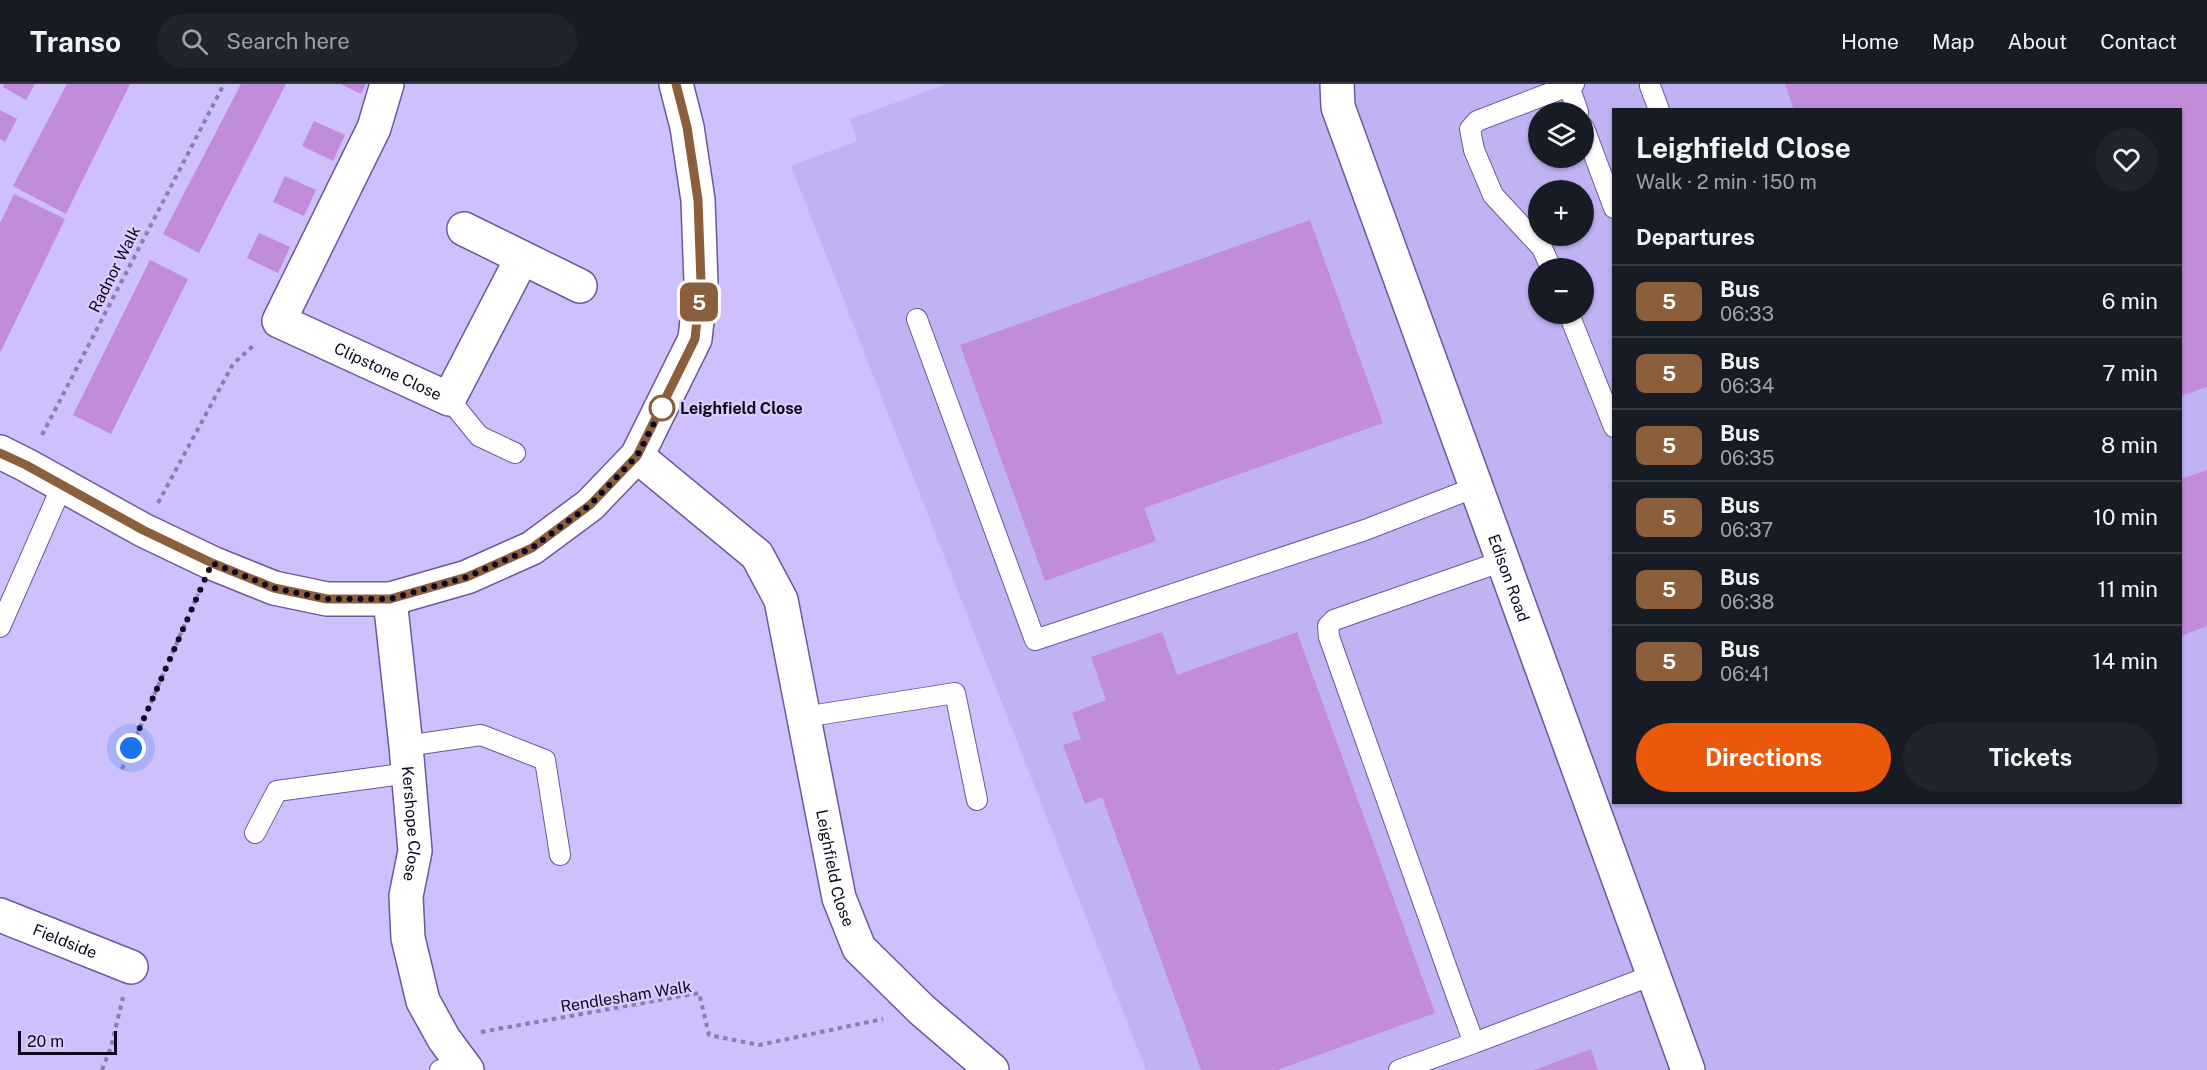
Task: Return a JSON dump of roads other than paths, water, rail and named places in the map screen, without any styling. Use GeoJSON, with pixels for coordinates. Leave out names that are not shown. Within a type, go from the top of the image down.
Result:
{"type":"FeatureCollection","features":[{"type":"Feature","properties":{"kind":"street","name":"Clipstone Close"},"geometry":{"type":"LineString","coordinates":[[387,84],[374,128],[279,321],[449,399],[522,258]]}},
{"type":"Feature","properties":{"kind":"street"},"geometry":{"type":"LineString","coordinates":[[13,459],[143,530],[212,563],[274,588],[327,599],[390,599],[467,577],[532,548],[590,505],[637,456],[695,339],[701,282],[698,200],[687,127],[676,84]]}},
{"type":"Feature","properties":{"kind":"street","name":"Edison Road"},"geometry":{"type":"LineString","coordinates":[[1337,84],[1338,107],[1688,1070]]}},
{"type":"Feature","properties":{"kind":"street"},"geometry":{"type":"LineString","coordinates":[[464,229],[580,286]]}},
{"type":"Feature","properties":{"kind":"street","name":"Leighfield Close"},"geometry":{"type":"LineString","coordinates":[[637,456],[757,555],[781,600],[838,898],[859,948],[922,1010],[992,1070]]}},
{"type":"Feature","properties":{"kind":"street","name":"Kershope Close"},"geometry":{"type":"LineString","coordinates":[[390,599],[415,851],[406,896],[408,938],[423,1001],[454,1061]]}},
{"type":"Feature","properties":{"kind":"street","name":"Fieldside"},"geometry":{"type":"LineString","coordinates":[[0,915],[131,967]]}},
{"type":"Feature","properties":{"kind":"lane"},"geometry":{"type":"LineString","coordinates":[[1546,258],[1542,248],[1493,195],[1474,150],[1470,129],[1477,121],[1571,85],[1575,102]]}},
{"type":"Feature","properties":{"kind":"lane"},"geometry":{"type":"LineString","coordinates":[[1650,86],[1658,108]]}},
{"type":"Feature","properties":{"kind":"lane"},"geometry":{"type":"LineString","coordinates":[[1594,155],[1612,203]]}},
{"type":"Feature","properties":{"kind":"lane"},"geometry":{"type":"LineString","coordinates":[[917,319],[1035,640],[1365,530],[1476,487]]}},
{"type":"Feature","properties":{"kind":"lane"},"geometry":{"type":"LineString","coordinates":[[1573,324],[1612,422]]}},
{"type":"Feature","properties":{"kind":"lane"},"geometry":{"type":"LineString","coordinates":[[449,399],[479,436],[515,453]]}},
{"type":"Feature","properties":{"kind":"lane"},"geometry":{"type":"LineString","coordinates":[[0,627],[62,486]]}},
{"type":"Feature","properties":{"kind":"lane"},"geometry":{"type":"LineString","coordinates":[[1474,1043],[1329,637],[1328,626],[1334,620],[1503,561]]}},
{"type":"Feature","properties":{"kind":"lane"},"geometry":{"type":"LineString","coordinates":[[804,717],[955,693],[977,800]]}},
{"type":"Feature","properties":{"kind":"lane"},"geometry":{"type":"LineString","coordinates":[[255,832],[277,791],[407,759],[481,735],[545,759],[560,855]]}},
{"type":"Feature","properties":{"kind":"lane"},"geometry":{"type":"LineString","coordinates":[[1399,1070],[1653,975]]}},
{"type":"Feature","properties":{"kind":"place","name":"Leighfield Close"},"geometry":{"type":"Point","coordinates":[662,408]}}]}
